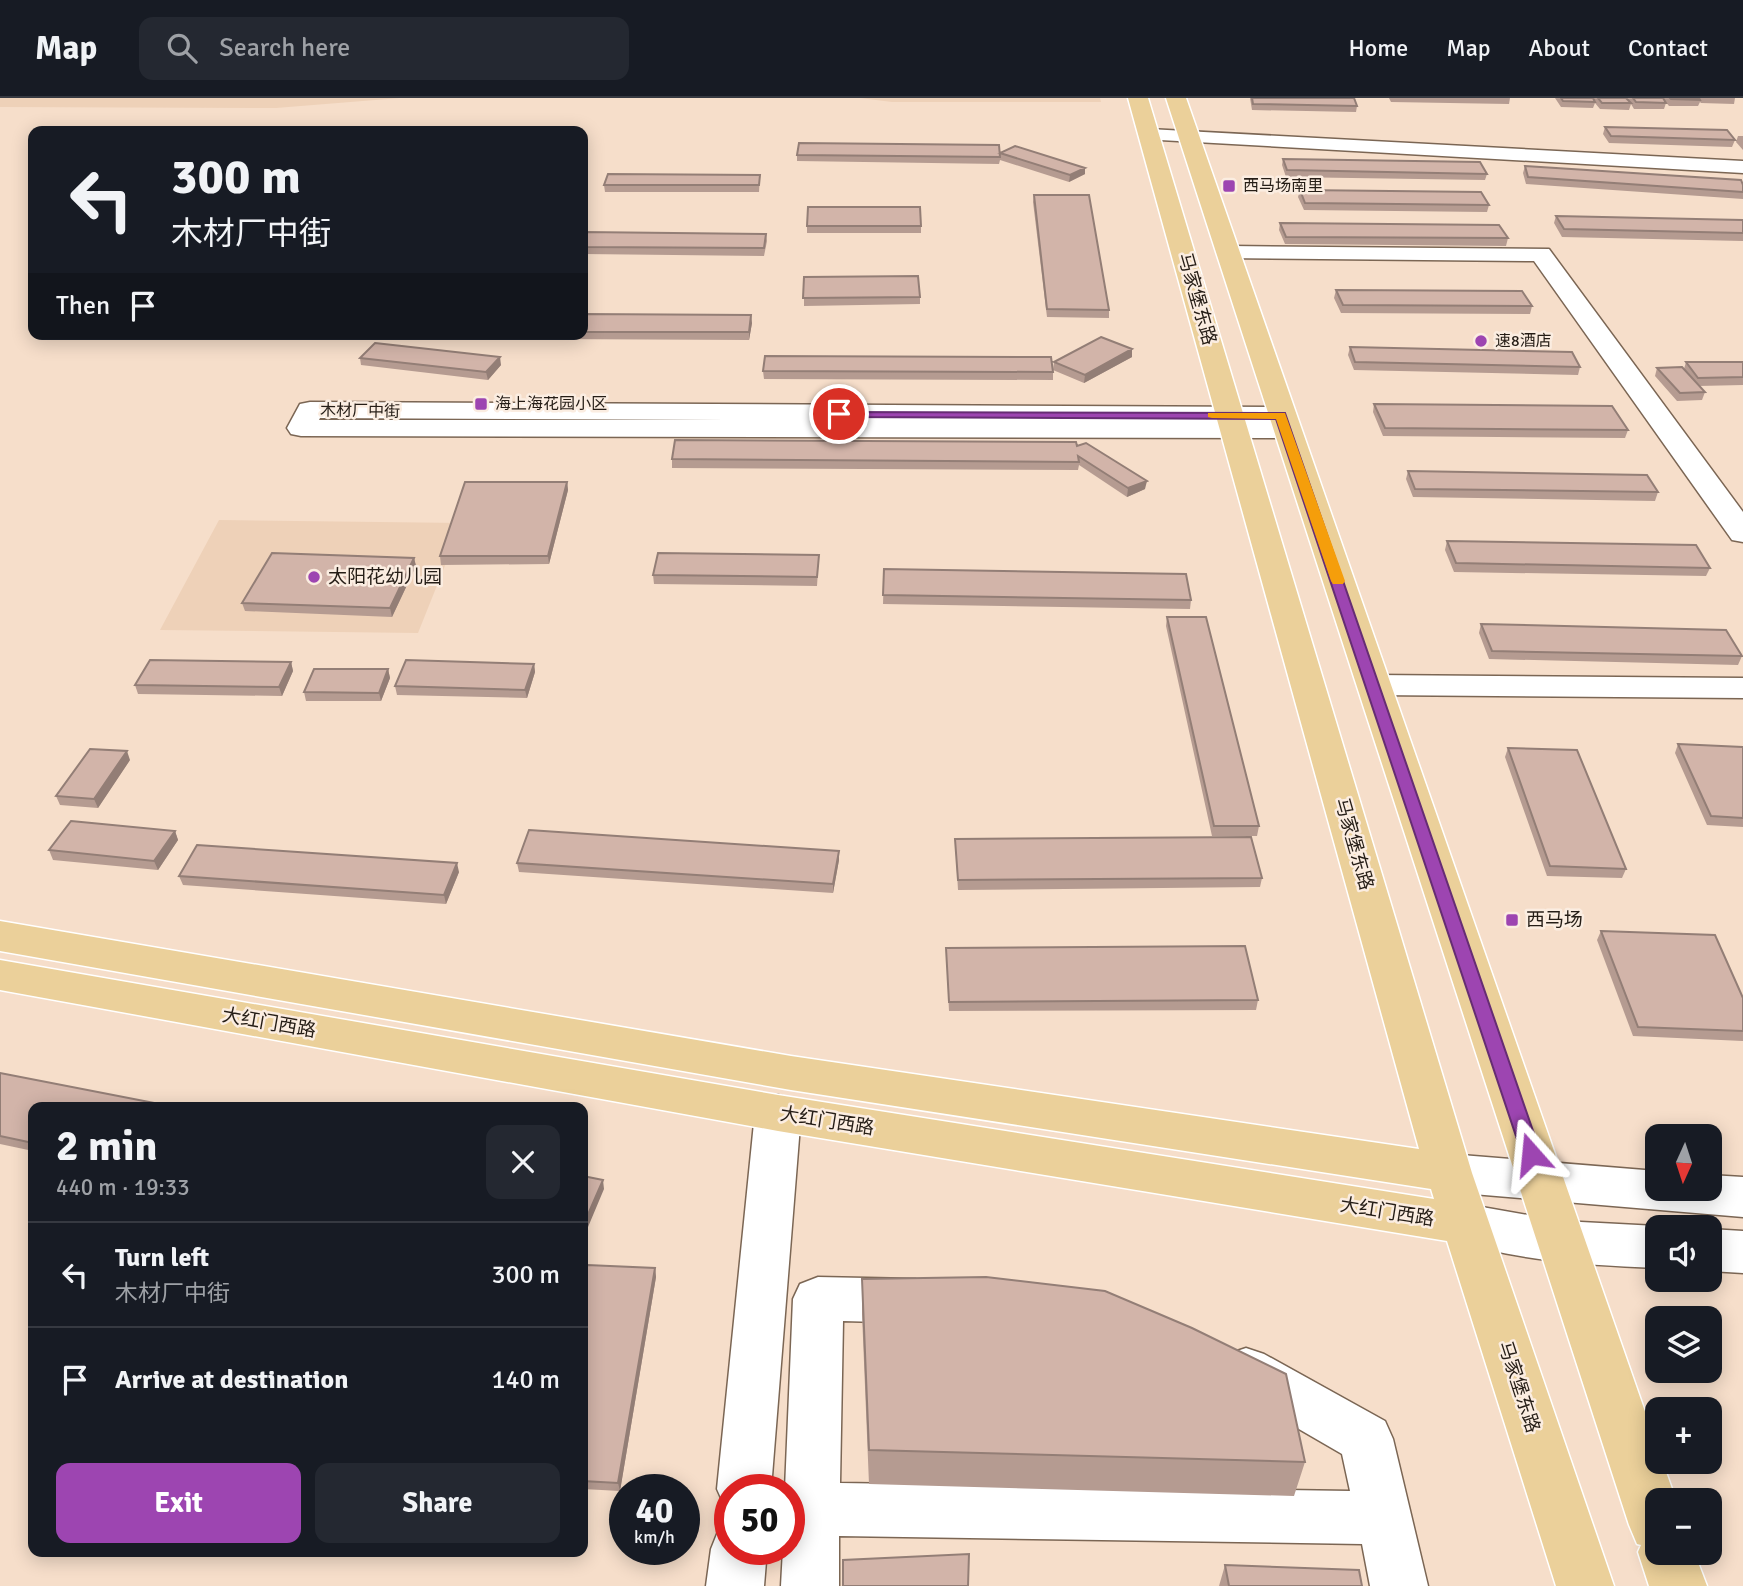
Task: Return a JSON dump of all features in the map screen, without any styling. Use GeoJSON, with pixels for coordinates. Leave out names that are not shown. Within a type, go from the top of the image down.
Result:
{"type":"FeatureCollection","features":[{"type":"Feature","properties":{"kind":"main road","name":"马家堡东路"},"geometry":{"type":"LineString","coordinates":[[1138,98],[1449,1173],[1586,1586]]}},
{"type":"Feature","properties":{"kind":"main road"},"geometry":{"type":"LineString","coordinates":[[1176,98],[1230,253],[1283,423],[1645,1489]]}},
{"type":"Feature","properties":{"kind":"main road","name":"大红门西路"},"geometry":{"type":"LineString","coordinates":[[0,936],[791,1073],[1449,1173]]}},
{"type":"Feature","properties":{"kind":"main road","name":"大红门西路"},"geometry":{"type":"LineString","coordinates":[[0,975],[778,1113],[1465,1224]]}},
{"type":"Feature","properties":{"kind":"main road"},"geometry":{"type":"LineString","coordinates":[[1671,1565],[1678,1586]]}},
{"type":"Feature","properties":{"kind":"street"},"geometry":{"type":"LineString","coordinates":[[1149,135],[1743,167]]}},
{"type":"Feature","properties":{"kind":"street"},"geometry":{"type":"LineString","coordinates":[[1230,253],[1541,254],[1743,533]]}},
{"type":"Feature","properties":{"kind":"street","name":"木材厂中街"},"geometry":{"type":"LineString","coordinates":[[310,410],[1233,423],[301,428],[310,410]]}},
{"type":"Feature","properties":{"kind":"street"},"geometry":{"type":"LineString","coordinates":[[1233,423],[1283,423]]}},
{"type":"Feature","properties":{"kind":"street"},"geometry":{"type":"LineString","coordinates":[[1374,685],[1743,688]]}},
{"type":"Feature","properties":{"kind":"street"},"geometry":{"type":"LineString","coordinates":[[745,1474],[778,1113]]}},
{"type":"Feature","properties":{"kind":"street","name":"大红门西路"},"geometry":{"type":"LineString","coordinates":[[1449,1173],[1743,1197]]}},
{"type":"Feature","properties":{"kind":"street","name":"大红门西路"},"geometry":{"type":"LineString","coordinates":[[1465,1224],[1562,1242],[1645,1246]]}},
{"type":"Feature","properties":{"kind":"street"},"geometry":{"type":"LineString","coordinates":[[1722,1251],[1743,1252]]}},
{"type":"Feature","properties":{"kind":"street"},"geometry":{"type":"LineString","coordinates":[[810,1586],[818,1298],[955,1302]]}},
{"type":"Feature","properties":{"kind":"street"},"geometry":{"type":"LineString","coordinates":[[1202,1347],[1366,1439],[1399,1586]]}},
{"type":"Feature","properties":{"kind":"street"},"geometry":{"type":"LineString","coordinates":[[812,1509],[1384,1518]]}},
{"type":"Feature","properties":{"kind":"street"},"geometry":{"type":"LineString","coordinates":[[735,1586],[737,1565]]}},
{"type":"Feature","properties":{"kind":"shaded area"},"geometry":{"type":"Polygon","coordinates":[[[0,98],[400,98],[276,108],[0,107],[0,98]]]}},
{"type":"Feature","properties":{"kind":"shaded area"},"geometry":{"type":"Polygon","coordinates":[[[860,98],[1100,98],[1101,102],[892,102],[860,98]]]}},
{"type":"Feature","properties":{"kind":"shaded area","name":"太阳花幼儿园"},"geometry":{"type":"Polygon","coordinates":[[[219,520],[462,523],[418,633],[160,630],[219,520]]]}},
{"type":"Feature","properties":{"kind":"building"},"geometry":{"type":"Polygon","coordinates":[[[1252,98],[1354,98],[1357,106],[1253,104],[1252,98]]]}},
{"type":"Feature","properties":{"kind":"building"},"geometry":{"type":"Polygon","coordinates":[[[1561,98],[1593,98],[1595,102],[1563,101],[1561,98]]]}},
{"type":"Feature","properties":{"kind":"building"},"geometry":{"type":"Polygon","coordinates":[[[1598,98],[1626,98],[1631,103],[1602,103],[1598,98]]]}},
{"type":"Feature","properties":{"kind":"building"},"geometry":{"type":"Polygon","coordinates":[[[1633,98],[1663,98],[1666,103],[1636,102],[1633,98]]]}},
{"type":"Feature","properties":{"kind":"building"},"geometry":{"type":"Polygon","coordinates":[[[1699,98],[1700,100],[1671,99],[1699,98]]]}},
{"type":"Feature","properties":{"kind":"building"},"geometry":{"type":"Polygon","coordinates":[[[1605,127],[1727,130],[1735,140],[1611,136],[1605,127]]]}},
{"type":"Feature","properties":{"kind":"building"},"geometry":{"type":"Polygon","coordinates":[[[799,143],[999,145],[1000,157],[797,155],[799,143]]]}},
{"type":"Feature","properties":{"kind":"building"},"geometry":{"type":"Polygon","coordinates":[[[1015,146],[1085,168],[1070,175],[1000,153],[1015,146]]]}},
{"type":"Feature","properties":{"kind":"building"},"geometry":{"type":"Polygon","coordinates":[[[1283,159],[1480,162],[1487,174],[1287,170],[1283,159]]]}},
{"type":"Feature","properties":{"kind":"building"},"geometry":{"type":"Polygon","coordinates":[[[1525,166],[1741,180],[1743,192],[1528,177],[1525,166]]]}},
{"type":"Feature","properties":{"kind":"building"},"geometry":{"type":"Polygon","coordinates":[[[608,174],[760,175],[759,185],[604,185],[608,174]]]}},
{"type":"Feature","properties":{"kind":"building"},"geometry":{"type":"Polygon","coordinates":[[[1300,190],[1481,192],[1489,205],[1305,203],[1300,190]]]}},
{"type":"Feature","properties":{"kind":"building"},"geometry":{"type":"Polygon","coordinates":[[[1034,195],[1089,195],[1109,310],[1047,309],[1034,195]]]}},
{"type":"Feature","properties":{"kind":"building"},"geometry":{"type":"Polygon","coordinates":[[[808,207],[920,207],[921,226],[807,226],[808,207]]]}},
{"type":"Feature","properties":{"kind":"building"},"geometry":{"type":"Polygon","coordinates":[[[1556,216],[1743,220],[1743,233],[1564,229],[1556,216]]]}},
{"type":"Feature","properties":{"kind":"building"},"geometry":{"type":"Polygon","coordinates":[[[1280,223],[1499,225],[1508,238],[1286,237],[1280,223]]]}},
{"type":"Feature","properties":{"kind":"building"},"geometry":{"type":"Polygon","coordinates":[[[588,232],[766,234],[764,248],[588,247],[588,232]]]}},
{"type":"Feature","properties":{"kind":"building"},"geometry":{"type":"Polygon","coordinates":[[[918,276],[920,297],[803,298],[804,277],[918,276]]]}},
{"type":"Feature","properties":{"kind":"building"},"geometry":{"type":"Polygon","coordinates":[[[1336,290],[1522,291],[1532,306],[1343,305],[1336,290]]]}},
{"type":"Feature","properties":{"kind":"building"},"geometry":{"type":"Polygon","coordinates":[[[588,314],[751,315],[749,332],[588,332],[588,314]]]}},
{"type":"Feature","properties":{"kind":"building"},"geometry":{"type":"Polygon","coordinates":[[[1101,337],[1132,349],[1085,375],[1054,362],[1101,337]]]}},
{"type":"Feature","properties":{"kind":"building"},"geometry":{"type":"Polygon","coordinates":[[[375,343],[500,357],[486,372],[360,358],[375,343]]]}},
{"type":"Feature","properties":{"kind":"building"},"geometry":{"type":"Polygon","coordinates":[[[1350,347],[1572,352],[1580,367],[1355,362],[1350,347]]]}},
{"type":"Feature","properties":{"kind":"building"},"geometry":{"type":"Polygon","coordinates":[[[765,356],[1051,357],[1053,372],[763,371],[765,356]]]}},
{"type":"Feature","properties":{"kind":"building"},"geometry":{"type":"Polygon","coordinates":[[[1686,362],[1743,362],[1743,377],[1698,378],[1686,362]]]}},
{"type":"Feature","properties":{"kind":"building"},"geometry":{"type":"Polygon","coordinates":[[[1682,367],[1705,392],[1680,393],[1657,368],[1682,367]]]}},
{"type":"Feature","properties":{"kind":"building"},"geometry":{"type":"Polygon","coordinates":[[[1374,404],[1612,406],[1628,430],[1385,428],[1374,404]]]}},
{"type":"Feature","properties":{"kind":"building"},"geometry":{"type":"Polygon","coordinates":[[[675,440],[1076,442],[1077,446],[1086,443],[1147,481],[1128,488],[1078,456],[1079,462],[672,459],[675,440]]]}},
{"type":"Feature","properties":{"kind":"building"},"geometry":{"type":"Polygon","coordinates":[[[1408,471],[1647,475],[1658,492],[1415,489],[1408,471]]]}},
{"type":"Feature","properties":{"kind":"building"},"geometry":{"type":"Polygon","coordinates":[[[465,482],[567,482],[548,556],[440,556],[465,482]]]}},
{"type":"Feature","properties":{"kind":"building"},"geometry":{"type":"Polygon","coordinates":[[[1447,541],[1696,545],[1710,568],[1456,563],[1447,541]]]}},
{"type":"Feature","properties":{"kind":"building"},"geometry":{"type":"Polygon","coordinates":[[[272,553],[414,558],[390,608],[242,603],[272,553]]]}},
{"type":"Feature","properties":{"kind":"building"},"geometry":{"type":"Polygon","coordinates":[[[658,553],[819,555],[817,577],[653,575],[658,553]]]}},
{"type":"Feature","properties":{"kind":"building"},"geometry":{"type":"Polygon","coordinates":[[[884,569],[1186,574],[1191,600],[883,595],[884,569]]]}},
{"type":"Feature","properties":{"kind":"building"},"geometry":{"type":"Polygon","coordinates":[[[1167,617],[1206,617],[1259,826],[1214,826],[1167,617]]]}},
{"type":"Feature","properties":{"kind":"building"},"geometry":{"type":"Polygon","coordinates":[[[1481,624],[1726,630],[1742,656],[1492,651],[1481,624]]]}},
{"type":"Feature","properties":{"kind":"building"},"geometry":{"type":"Polygon","coordinates":[[[150,660],[291,662],[279,687],[135,685],[150,660]]]}},
{"type":"Feature","properties":{"kind":"building"},"geometry":{"type":"Polygon","coordinates":[[[406,660],[534,664],[525,690],[395,686],[406,660]]]}},
{"type":"Feature","properties":{"kind":"building"},"geometry":{"type":"Polygon","coordinates":[[[314,669],[388,669],[379,693],[304,692],[314,669]]]}},
{"type":"Feature","properties":{"kind":"building"},"geometry":{"type":"Polygon","coordinates":[[[1678,744],[1743,747],[1743,818],[1711,816],[1678,744]]]}},
{"type":"Feature","properties":{"kind":"building"},"geometry":{"type":"Polygon","coordinates":[[[1508,748],[1577,750],[1626,869],[1550,866],[1508,748]]]}},
{"type":"Feature","properties":{"kind":"building"},"geometry":{"type":"Polygon","coordinates":[[[90,749],[127,751],[94,799],[56,796],[90,749]]]}},
{"type":"Feature","properties":{"kind":"building"},"geometry":{"type":"Polygon","coordinates":[[[71,821],[175,831],[154,861],[49,850],[71,821]]]}},
{"type":"Feature","properties":{"kind":"building"},"geometry":{"type":"Polygon","coordinates":[[[529,830],[839,851],[833,884],[517,863],[529,830]]]}},
{"type":"Feature","properties":{"kind":"building"},"geometry":{"type":"Polygon","coordinates":[[[1251,837],[1262,878],[958,880],[955,839],[1251,837]]]}},
{"type":"Feature","properties":{"kind":"building"},"geometry":{"type":"Polygon","coordinates":[[[197,845],[457,863],[444,895],[179,876],[197,845]]]}},
{"type":"Feature","properties":{"kind":"building"},"geometry":{"type":"Polygon","coordinates":[[[1601,931],[1715,935],[1743,998],[1743,1031],[1638,1027],[1601,931]]]}},
{"type":"Feature","properties":{"kind":"building"},"geometry":{"type":"Polygon","coordinates":[[[1245,946],[1258,1000],[949,1002],[946,948],[1245,946]]]}},
{"type":"Feature","properties":{"kind":"building"},"geometry":{"type":"Polygon","coordinates":[[[0,1073],[149,1102],[28,1102],[28,1142],[0,1136],[0,1073]]]}},
{"type":"Feature","properties":{"kind":"building"},"geometry":{"type":"Polygon","coordinates":[[[588,1177],[603,1180],[588,1214],[588,1177]]]}},
{"type":"Feature","properties":{"kind":"building"},"geometry":{"type":"Polygon","coordinates":[[[588,1265],[655,1268],[620,1474],[609,1474],[609,1482],[588,1481],[588,1265]]]}},
{"type":"Feature","properties":{"kind":"building"},"geometry":{"type":"Polygon","coordinates":[[[986,1277],[1105,1291],[1192,1328],[1286,1374],[1305,1462],[869,1450],[862,1279],[986,1277]]]}},
{"type":"Feature","properties":{"kind":"building"},"geometry":{"type":"Polygon","coordinates":[[[969,1554],[968,1586],[843,1586],[843,1560],[969,1554]]]}},
{"type":"Feature","properties":{"kind":"building"},"geometry":{"type":"Polygon","coordinates":[[[1225,1565],[1359,1570],[1362,1586],[1229,1586],[1225,1565]]]}},
{"type":"Feature","properties":{"kind":"slow traffic"},"geometry":{"type":"LineString","coordinates":[[1212,415],[1281,415],[1338,581]]}},
{"type":"Feature","properties":{"kind":"place","name":"西马场南里"},"geometry":{"type":"Point","coordinates":[1229,186]}},
{"type":"Feature","properties":{"kind":"place","name":"速8酒店"},"geometry":{"type":"Point","coordinates":[1481,341]}},
{"type":"Feature","properties":{"kind":"place","name":"海上海花园小区"},"geometry":{"type":"Point","coordinates":[481,404]}},
{"type":"Feature","properties":{"kind":"place","name":"太阳花幼儿园"},"geometry":{"type":"Point","coordinates":[314,577]}},
{"type":"Feature","properties":{"kind":"place","name":"西马场"},"geometry":{"type":"Point","coordinates":[1512,920]}},
{"type":"Feature","properties":{"kind":"route"},"geometry":{"type":"LineString","coordinates":[[839,414],[1281,415],[1531,1154]]}}]}
